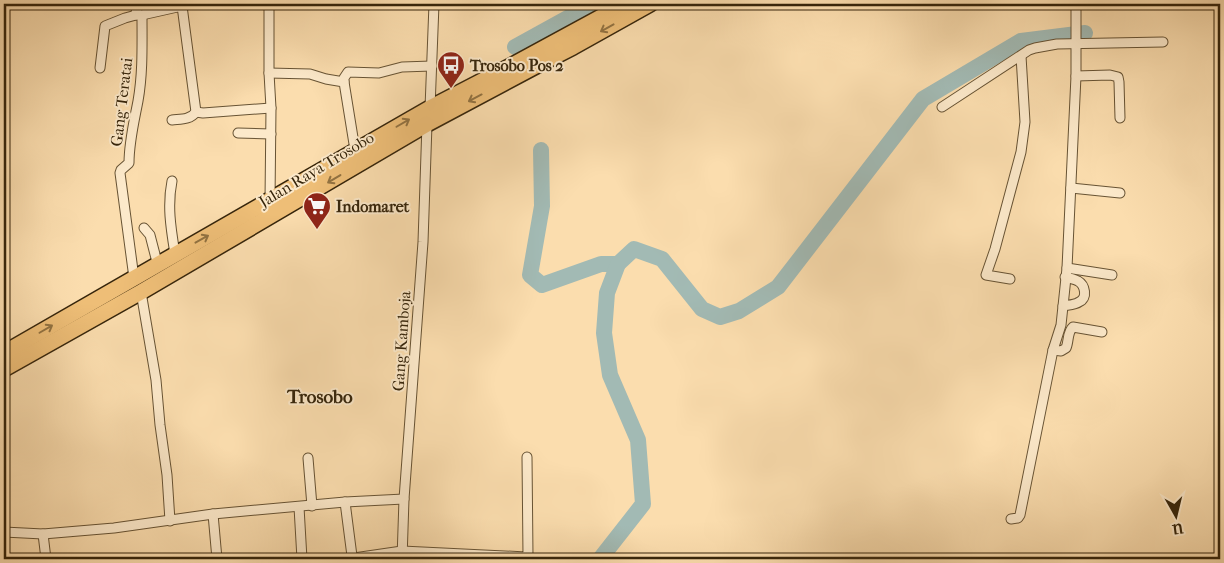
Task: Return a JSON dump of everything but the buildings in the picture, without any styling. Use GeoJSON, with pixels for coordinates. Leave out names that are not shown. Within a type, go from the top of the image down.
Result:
{"type":"FeatureCollection","features":[{"type":"Feature","properties":{"kind":"highway","name":"Jalan Raya Trosobo"},"geometry":{"type":"LineString","coordinates":[[4,370],[427,124],[625,4]]}},
{"type":"Feature","properties":{"kind":"highway","name":"Jalan Raya Trosobo"},"geometry":{"type":"LineString","coordinates":[[529,63],[573,47],[650,4]]}},
{"type":"Feature","properties":{"kind":"highway","name":"Jalan Raya Trosobo"},"geometry":{"type":"LineString","coordinates":[[4,353],[430,108],[514,71]]}},
{"type":"Feature","properties":{"kind":"street","name":"Gang Teratai"},"geometry":{"type":"LineString","coordinates":[[134,278],[120,173],[129,163],[129,148],[138,100],[142,55],[137,4]]}},
{"type":"Feature","properties":{"kind":"street"},"geometry":{"type":"LineString","coordinates":[[269,4],[270,200]]}},
{"type":"Feature","properties":{"kind":"street"},"geometry":{"type":"LineString","coordinates":[[430,108],[434,4]]}},
{"type":"Feature","properties":{"kind":"street"},"geometry":{"type":"LineString","coordinates":[[1011,519],[1018,518],[1020,515],[1053,350],[1061,325],[1071,188],[1076,76],[1076,4]]}},
{"type":"Feature","properties":{"kind":"street"},"geometry":{"type":"LineString","coordinates":[[100,68],[104,26],[125,18],[183,5],[196,112]]}},
{"type":"Feature","properties":{"kind":"street"},"geometry":{"type":"LineString","coordinates":[[942,108],[1029,50],[1076,41],[1163,42]]}},
{"type":"Feature","properties":{"kind":"street"},"geometry":{"type":"LineString","coordinates":[[1010,278],[986,275],[995,249],[1021,152],[1024,122],[1021,56]]}},
{"type":"Feature","properties":{"kind":"street"},"geometry":{"type":"LineString","coordinates":[[356,150],[344,82],[348,72],[379,72],[402,67],[432,66]]}},
{"type":"Feature","properties":{"kind":"street"},"geometry":{"type":"LineString","coordinates":[[269,73],[310,74],[344,82]]}},
{"type":"Feature","properties":{"kind":"street"},"geometry":{"type":"LineString","coordinates":[[1076,76],[1118,76],[1120,82],[1120,118]]}},
{"type":"Feature","properties":{"kind":"street"},"geometry":{"type":"LineString","coordinates":[[196,112],[271,108]]}},
{"type":"Feature","properties":{"kind":"street"},"geometry":{"type":"LineString","coordinates":[[172,120],[189,118],[196,112]]}},
{"type":"Feature","properties":{"kind":"street","name":"Gang Kamboja"},"geometry":{"type":"LineString","coordinates":[[402,555],[404,499],[423,242],[427,124]]}},
{"type":"Feature","properties":{"kind":"street"},"geometry":{"type":"LineString","coordinates":[[238,134],[271,134]]}},
{"type":"Feature","properties":{"kind":"street"},"geometry":{"type":"LineString","coordinates":[[172,181],[169,211],[175,254]]}},
{"type":"Feature","properties":{"kind":"street"},"geometry":{"type":"LineString","coordinates":[[1071,188],[1120,193]]}},
{"type":"Feature","properties":{"kind":"street"},"geometry":{"type":"LineString","coordinates":[[144,228],[150,235],[158,266]]}},
{"type":"Feature","properties":{"kind":"street"},"geometry":{"type":"LineString","coordinates":[[1066,273],[1112,275]]}},
{"type":"Feature","properties":{"kind":"street"},"geometry":{"type":"LineString","coordinates":[[1063,306],[1078,303],[1084,296],[1082,284],[1066,273]]}},
{"type":"Feature","properties":{"kind":"street"},"geometry":{"type":"LineString","coordinates":[[141,292],[156,380],[167,475],[170,521]]}},
{"type":"Feature","properties":{"kind":"street"},"geometry":{"type":"LineString","coordinates":[[1053,350],[1061,351],[1066,348],[1071,328],[1073,327],[1102,332]]}},
{"type":"Feature","properties":{"kind":"street"},"geometry":{"type":"LineString","coordinates":[[345,502],[353,558],[402,555],[528,557],[527,456]]}},
{"type":"Feature","properties":{"kind":"street"},"geometry":{"type":"LineString","coordinates":[[308,458],[312,506]]}},
{"type":"Feature","properties":{"kind":"street"},"geometry":{"type":"LineString","coordinates":[[4,532],[43,534],[170,521],[213,514],[345,502],[404,499]]}},
{"type":"Feature","properties":{"kind":"street"},"geometry":{"type":"LineString","coordinates":[[299,507],[302,559]]}},
{"type":"Feature","properties":{"kind":"street"},"geometry":{"type":"LineString","coordinates":[[213,514],[217,559]]}},
{"type":"Feature","properties":{"kind":"street"},"geometry":{"type":"LineString","coordinates":[[43,534],[46,559]]}},
{"type":"Feature","properties":{"kind":"waterway"},"geometry":{"type":"LineString","coordinates":[[515,47],[593,4]]}},
{"type":"Feature","properties":{"kind":"waterway"},"geometry":{"type":"LineString","coordinates":[[600,559],[643,504],[638,440],[610,375],[604,333],[607,293],[618,264],[634,249],[662,259],[702,309],[720,317],[739,311],[778,287],[923,99],[1021,41],[1085,33]]}},
{"type":"Feature","properties":{"kind":"waterway"},"geometry":{"type":"LineString","coordinates":[[541,150],[542,206],[530,275],[542,285],[601,264],[618,264]]}},
{"type":"Feature","properties":{"kind":"place","name":"Trosobo Pos 2"},"geometry":{"type":"Point","coordinates":[451,89]}},
{"type":"Feature","properties":{"kind":"place","name":"Indomaret"},"geometry":{"type":"Point","coordinates":[317,230]}},
{"type":"Feature","properties":{"kind":"district","name":"Trosobo"},"geometry":{"type":"Point","coordinates":[320,396]}}]}
